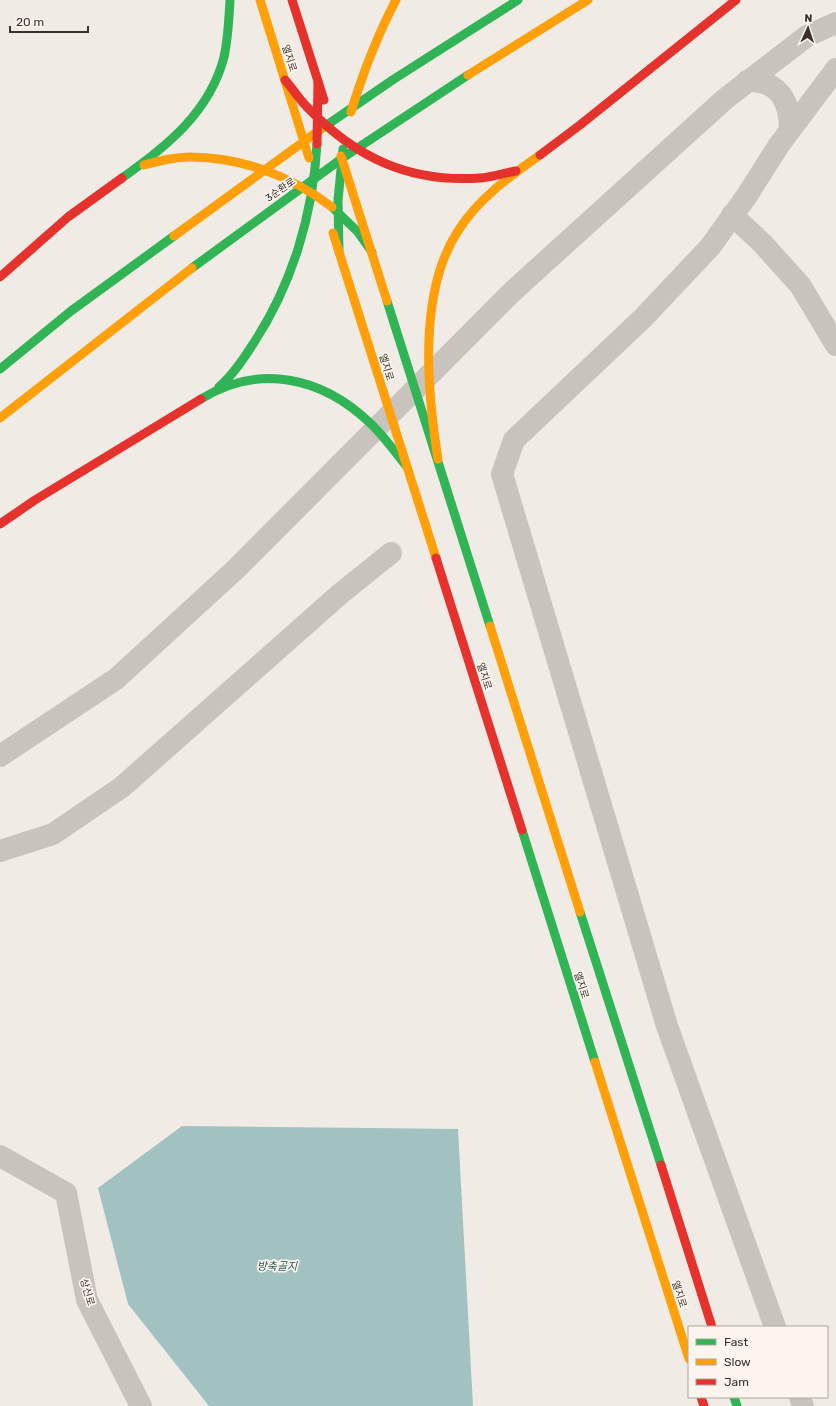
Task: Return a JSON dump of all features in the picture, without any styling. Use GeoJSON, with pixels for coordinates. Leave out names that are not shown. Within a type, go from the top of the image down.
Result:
{"type":"FeatureCollection","features":[{"type":"Feature","properties":{"kind":"main road"},"geometry":{"type":"LineString","coordinates":[[0,277],[78,209],[141,166],[187,125],[207,98],[216,80],[221,65],[228,30],[230,0]]}},
{"type":"Feature","properties":{"kind":"main road","name":"엘지로"},"geometry":{"type":"LineString","coordinates":[[260,0],[688,1356]]}},
{"type":"Feature","properties":{"kind":"main road","name":"엘지로"},"geometry":{"type":"LineString","coordinates":[[292,0],[712,1326]]}},
{"type":"Feature","properties":{"kind":"main road"},"geometry":{"type":"LineString","coordinates":[[349,119],[362,76],[396,0]]}},
{"type":"Feature","properties":{"kind":"main road"},"geometry":{"type":"LineString","coordinates":[[0,369],[71,311],[296,146],[385,85],[518,0]]}},
{"type":"Feature","properties":{"kind":"main road","name":"3순환로"},"geometry":{"type":"LineString","coordinates":[[0,418],[156,295],[256,220],[405,117],[588,0]]}},
{"type":"Feature","properties":{"kind":"main road"},"geometry":{"type":"LineString","coordinates":[[438,459],[432,418],[430,388],[430,345],[433,301],[441,265],[447,250],[462,225],[484,200],[519,170],[578,126],[736,0]]}},
{"type":"Feature","properties":{"kind":"main road"},"geometry":{"type":"LineString","coordinates":[[285,80],[303,103],[335,134],[345,136],[383,163],[423,176],[461,180],[499,175],[519,170]]}},
{"type":"Feature","properties":{"kind":"main road"},"geometry":{"type":"LineString","coordinates":[[0,524],[35,500],[215,390],[229,377],[256,342],[277,307],[299,245],[314,174],[319,120],[318,82]]}},
{"type":"Feature","properties":{"kind":"main road"},"geometry":{"type":"LineString","coordinates":[[339,252],[338,212],[345,136]]}},
{"type":"Feature","properties":{"kind":"main road"},"geometry":{"type":"LineString","coordinates":[[141,166],[189,157],[229,161],[257,168],[287,179],[311,192],[338,212],[366,241],[372,252]]}},
{"type":"Feature","properties":{"kind":"main road"},"geometry":{"type":"LineString","coordinates":[[215,390],[243,380],[258,378],[286,378],[313,385],[340,400],[364,416],[390,444],[407,467]]}},
{"type":"Feature","properties":{"kind":"street"},"geometry":{"type":"LineString","coordinates":[[0,756],[116,679],[236,569],[513,291],[725,99],[807,36],[836,23]]}},
{"type":"Feature","properties":{"kind":"street"},"geometry":{"type":"LineString","coordinates":[[775,1326],[667,1026],[502,474],[514,440],[643,318],[710,247],[746,197],[778,145],[836,69]]}},
{"type":"Feature","properties":{"kind":"street"},"geometry":{"type":"LineString","coordinates":[[747,81],[764,83],[774,87],[778,91],[787,108],[790,130]]}},
{"type":"Feature","properties":{"kind":"street"},"geometry":{"type":"LineString","coordinates":[[732,215],[762,243],[800,285],[836,344]]}},
{"type":"Feature","properties":{"kind":"street"},"geometry":{"type":"LineString","coordinates":[[0,851],[53,834],[122,787],[340,594],[391,553]]}},
{"type":"Feature","properties":{"kind":"street","name":"상신로"},"geometry":{"type":"LineString","coordinates":[[0,1156],[66,1193],[87,1300],[141,1406]]}},
{"type":"Feature","properties":{"kind":"water","name":"방축골지"},"geometry":{"type":"Polygon","coordinates":[[[182,1126],[458,1129],[473,1406],[209,1406],[128,1304],[98,1188],[182,1126]]]}},
{"type":"Feature","properties":{"kind":"traffic: fast"},"geometry":{"type":"LineString","coordinates":[[122,178],[170,141],[197,111],[208,95],[217,77],[224,57],[230,0]]}},
{"type":"Feature","properties":{"kind":"traffic: fast"},"geometry":{"type":"LineString","coordinates":[[321,129],[394,79],[518,0]]}},
{"type":"Feature","properties":{"kind":"traffic: fast"},"geometry":{"type":"LineString","coordinates":[[192,268],[344,157],[468,75]]}},
{"type":"Feature","properties":{"kind":"traffic: fast"},"geometry":{"type":"LineString","coordinates":[[219,387],[238,367],[253,344],[279,298],[289,274],[298,248],[311,197],[317,144]]}},
{"type":"Feature","properties":{"kind":"traffic: fast"},"geometry":{"type":"LineString","coordinates":[[339,252],[338,200],[343,149]]}},
{"type":"Feature","properties":{"kind":"traffic: fast"},"geometry":{"type":"LineString","coordinates":[[332,207],[357,231],[372,252]]}},
{"type":"Feature","properties":{"kind":"traffic: fast"},"geometry":{"type":"LineString","coordinates":[[0,369],[71,311],[174,236]]}},
{"type":"Feature","properties":{"kind":"traffic: fast"},"geometry":{"type":"LineString","coordinates":[[387,301],[490,626]]}},
{"type":"Feature","properties":{"kind":"traffic: fast"},"geometry":{"type":"LineString","coordinates":[[201,399],[223,388],[245,381],[267,379],[289,380],[311,386],[332,395],[351,407],[370,423],[407,467]]}},
{"type":"Feature","properties":{"kind":"traffic: fast"},"geometry":{"type":"LineString","coordinates":[[522,830],[595,1062]]}},
{"type":"Feature","properties":{"kind":"traffic: fast"},"geometry":{"type":"LineString","coordinates":[[580,912],[661,1165]]}},
{"type":"Feature","properties":{"kind":"traffic: fast"},"geometry":{"type":"LineString","coordinates":[[734,1398],[737,1406]]}},
{"type":"Feature","properties":{"kind":"traffic: slow"},"geometry":{"type":"LineString","coordinates":[[260,0],[309,158]]}},
{"type":"Feature","properties":{"kind":"traffic: slow"},"geometry":{"type":"LineString","coordinates":[[351,112],[371,55],[396,0]]}},
{"type":"Feature","properties":{"kind":"traffic: slow"},"geometry":{"type":"LineString","coordinates":[[468,75],[588,0]]}},
{"type":"Feature","properties":{"kind":"traffic: slow"},"geometry":{"type":"LineString","coordinates":[[174,236],[321,129]]}},
{"type":"Feature","properties":{"kind":"traffic: slow"},"geometry":{"type":"LineString","coordinates":[[438,459],[431,403],[429,342],[431,312],[436,283],[445,255],[466,219],[485,198],[517,171],[540,155]]}},
{"type":"Feature","properties":{"kind":"traffic: slow"},"geometry":{"type":"LineString","coordinates":[[341,156],[387,301]]}},
{"type":"Feature","properties":{"kind":"traffic: slow"},"geometry":{"type":"LineString","coordinates":[[144,165],[184,157],[228,160],[265,170],[283,178],[300,186],[332,207]]}},
{"type":"Feature","properties":{"kind":"traffic: slow"},"geometry":{"type":"LineString","coordinates":[[333,233],[436,558]]}},
{"type":"Feature","properties":{"kind":"traffic: slow"},"geometry":{"type":"LineString","coordinates":[[0,418],[192,268]]}},
{"type":"Feature","properties":{"kind":"traffic: slow"},"geometry":{"type":"LineString","coordinates":[[490,626],[580,912]]}},
{"type":"Feature","properties":{"kind":"traffic: slow"},"geometry":{"type":"LineString","coordinates":[[595,1062],[688,1356]]}},
{"type":"Feature","properties":{"kind":"traffic: jam"},"geometry":{"type":"LineString","coordinates":[[292,0],[324,100]]}},
{"type":"Feature","properties":{"kind":"traffic: jam"},"geometry":{"type":"LineString","coordinates":[[540,155],[580,125],[736,0]]}},
{"type":"Feature","properties":{"kind":"traffic: jam"},"geometry":{"type":"LineString","coordinates":[[285,80],[305,105],[326,126],[345,141],[386,164],[407,171],[430,176],[454,178],[480,178],[516,171]]}},
{"type":"Feature","properties":{"kind":"traffic: jam"},"geometry":{"type":"LineString","coordinates":[[317,144],[318,82]]}},
{"type":"Feature","properties":{"kind":"traffic: jam"},"geometry":{"type":"LineString","coordinates":[[0,277],[68,217],[122,178]]}},
{"type":"Feature","properties":{"kind":"traffic: jam"},"geometry":{"type":"LineString","coordinates":[[0,524],[35,500],[201,399]]}},
{"type":"Feature","properties":{"kind":"traffic: jam"},"geometry":{"type":"LineString","coordinates":[[436,558],[522,830]]}},
{"type":"Feature","properties":{"kind":"traffic: jam"},"geometry":{"type":"LineString","coordinates":[[661,1165],[712,1326]]}},
{"type":"Feature","properties":{"kind":"traffic: jam"},"geometry":{"type":"LineString","coordinates":[[701,1398],[704,1406]]}}]}
